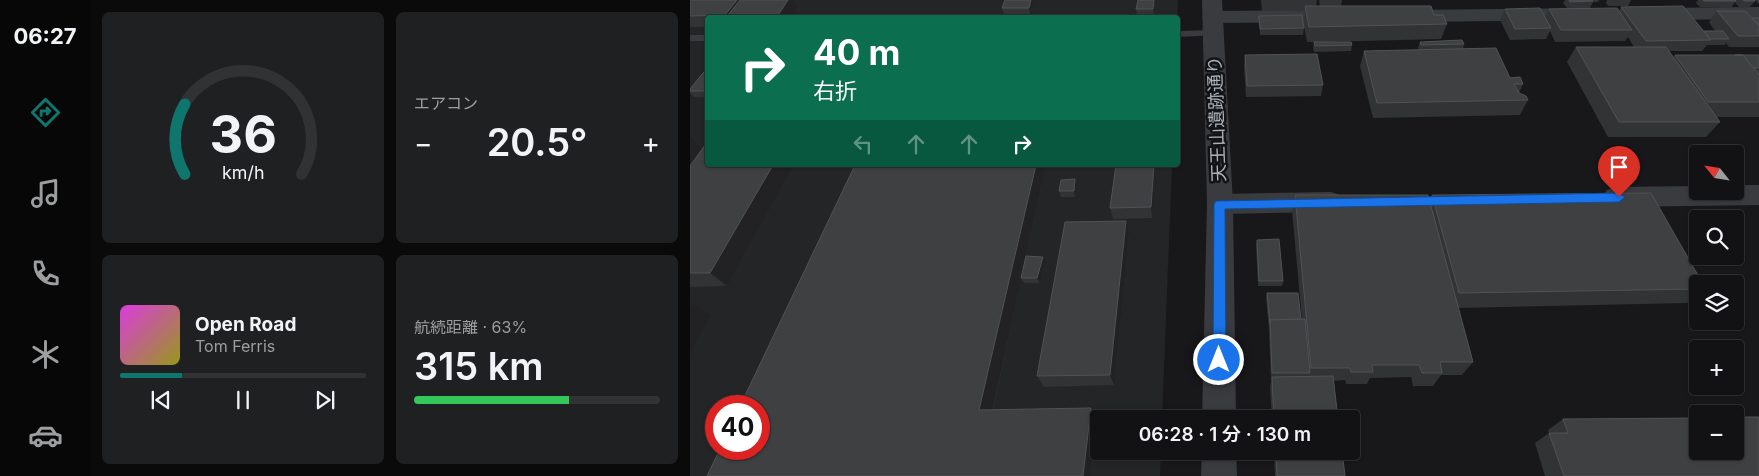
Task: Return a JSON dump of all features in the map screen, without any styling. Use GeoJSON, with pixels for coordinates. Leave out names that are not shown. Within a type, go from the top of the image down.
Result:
{"type":"FeatureCollection","features":[{"type":"Feature","properties":{"kind":"street"},"geometry":{"type":"LineString","coordinates":[[1630,14],[1759,13]]}},
{"type":"Feature","properties":{"kind":"street"},"geometry":{"type":"LineString","coordinates":[[1391,16],[1600,14]]}},
{"type":"Feature","properties":{"kind":"street"},"geometry":{"type":"LineString","coordinates":[[1213,17],[1361,16]]}},
{"type":"Feature","properties":{"kind":"street","name":"天王山遺跡通り"},"geometry":{"type":"LineString","coordinates":[[1213,17],[1220,204],[1219,410]]}},
{"type":"Feature","properties":{"kind":"street"},"geometry":{"type":"LineString","coordinates":[[1589,198],[1759,195]]}},
{"type":"Feature","properties":{"kind":"street"},"geometry":{"type":"LineString","coordinates":[[1220,204],[1360,202]]}},
{"type":"Feature","properties":{"kind":"street"},"geometry":{"type":"LineString","coordinates":[[1219,460],[1219,476]]}},
{"type":"Feature","properties":{"kind":"lane"},"geometry":{"type":"LineString","coordinates":[[1180,33],[1213,17]]}},
{"type":"Feature","properties":{"kind":"lane"},"geometry":{"type":"LineString","coordinates":[[690,38],[705,38]]}},
{"type":"Feature","properties":{"kind":"shaded area"},"geometry":{"type":"Polygon","coordinates":[[[690,0],[1178,0],[1177,15],[705,15],[705,167],[1172,167],[1162,410],[1090,410],[1090,460],[1161,460],[1160,476],[690,476],[690,0]]]}},
{"type":"Feature","properties":{"kind":"building"},"geometry":{"type":"Polygon","coordinates":[[[690,0],[737,0],[725,15],[690,16],[690,0]]]}},
{"type":"Feature","properties":{"kind":"building"},"geometry":{"type":"Polygon","coordinates":[[[740,0],[788,0],[778,15],[728,15],[740,0]]]}},
{"type":"Feature","properties":{"kind":"building"},"geometry":{"type":"Polygon","coordinates":[[[1005,0],[1031,0],[1029,8],[1002,8],[1005,0]]]}},
{"type":"Feature","properties":{"kind":"building"},"geometry":{"type":"Polygon","coordinates":[[[1138,0],[1154,0],[1153,9],[1136,9],[1138,0]]]}},
{"type":"Feature","properties":{"kind":"building"},"geometry":{"type":"Polygon","coordinates":[[[1569,0],[1592,0],[1593,1],[1570,2],[1569,0]]]}},
{"type":"Feature","properties":{"kind":"building"},"geometry":{"type":"Polygon","coordinates":[[[1734,0],[1736,1],[1704,1],[1734,0]]]}},
{"type":"Feature","properties":{"kind":"building"},"geometry":{"type":"Polygon","coordinates":[[[1305,6],[1431,6],[1434,15],[1443,15],[1447,24],[1309,27],[1305,6]]]}},
{"type":"Feature","properties":{"kind":"building"},"geometry":{"type":"Polygon","coordinates":[[[1683,6],[1711,40],[1646,41],[1621,7],[1683,6]]]}},
{"type":"Feature","properties":{"kind":"building"},"geometry":{"type":"Polygon","coordinates":[[[1540,8],[1551,28],[1515,29],[1505,9],[1540,8]]]}},
{"type":"Feature","properties":{"kind":"building"},"geometry":{"type":"Polygon","coordinates":[[[1617,8],[1632,30],[1561,30],[1549,9],[1617,8]]]}},
{"type":"Feature","properties":{"kind":"building"},"geometry":{"type":"Polygon","coordinates":[[[1717,11],[1745,11],[1759,26],[1759,36],[1738,36],[1717,11]]]}},
{"type":"Feature","properties":{"kind":"building"},"geometry":{"type":"Polygon","coordinates":[[[1302,15],[1304,28],[1260,29],[1259,16],[1302,15]]]}},
{"type":"Feature","properties":{"kind":"building"},"geometry":{"type":"Polygon","coordinates":[[[1752,18],[1759,18],[1759,25],[1752,18]]]}},
{"type":"Feature","properties":{"kind":"building"},"geometry":{"type":"Polygon","coordinates":[[[1704,31],[1723,31],[1729,39],[1710,39],[1704,31]]]}},
{"type":"Feature","properties":{"kind":"building"},"geometry":{"type":"Polygon","coordinates":[[[1462,40],[1464,44],[1421,45],[1420,42],[1462,40]]]}},
{"type":"Feature","properties":{"kind":"building"},"geometry":{"type":"Polygon","coordinates":[[[1314,42],[1351,42],[1352,45],[1315,46],[1314,42]]]}},
{"type":"Feature","properties":{"kind":"building"},"geometry":{"type":"Polygon","coordinates":[[[1576,47],[1666,47],[1720,122],[1619,122],[1576,47]]]}},
{"type":"Feature","properties":{"kind":"building"},"geometry":{"type":"Polygon","coordinates":[[[1496,48],[1510,78],[1520,77],[1523,84],[1514,84],[1519,93],[1526,96],[1528,100],[1377,103],[1364,51],[1496,48]]]}},
{"type":"Feature","properties":{"kind":"building"},"geometry":{"type":"Polygon","coordinates":[[[1317,54],[1323,85],[1247,86],[1245,55],[1317,54]]]}},
{"type":"Feature","properties":{"kind":"building"},"geometry":{"type":"Polygon","coordinates":[[[1675,55],[1743,55],[1759,74],[1759,102],[1708,102],[1675,55]]]}},
{"type":"Feature","properties":{"kind":"building"},"geometry":{"type":"Polygon","coordinates":[[[1743,55],[1759,55],[1759,68],[1753,68],[1743,55]]]}},
{"type":"Feature","properties":{"kind":"building"},"geometry":{"type":"Polygon","coordinates":[[[705,71],[705,91],[690,91],[705,71]]]}},
{"type":"Feature","properties":{"kind":"building"},"geometry":{"type":"Polygon","coordinates":[[[705,145],[705,167],[772,167],[710,273],[690,273],[690,166],[705,145]]]}},
{"type":"Feature","properties":{"kind":"building"},"geometry":{"type":"Polygon","coordinates":[[[854,167],[1036,167],[979,410],[1091,408],[1083,476],[707,476],[715,460],[770,460],[770,395],[745,395],[854,167]]]}},
{"type":"Feature","properties":{"kind":"building"},"geometry":{"type":"Polygon","coordinates":[[[1116,167],[1154,167],[1151,207],[1110,208],[1116,167]]]}},
{"type":"Feature","properties":{"kind":"building"},"geometry":{"type":"Polygon","coordinates":[[[1075,179],[1074,191],[1059,191],[1061,180],[1075,179]]]}},
{"type":"Feature","properties":{"kind":"building"},"geometry":{"type":"Polygon","coordinates":[[[1651,193],[1689,260],[1689,265],[1692,265],[1698,275],[1689,275],[1689,289],[1459,293],[1432,195],[1651,193]]]}},
{"type":"Feature","properties":{"kind":"building"},"geometry":{"type":"Polygon","coordinates":[[[1295,195],[1428,195],[1473,362],[1440,362],[1442,373],[1422,373],[1419,365],[1372,365],[1373,372],[1351,372],[1350,368],[1311,368],[1295,195]]]}},
{"type":"Feature","properties":{"kind":"building"},"geometry":{"type":"Polygon","coordinates":[[[1126,221],[1110,375],[1037,376],[1065,222],[1126,221]]]}},
{"type":"Feature","properties":{"kind":"building"},"geometry":{"type":"Polygon","coordinates":[[[1279,239],[1283,281],[1259,281],[1257,240],[1279,239]]]}},
{"type":"Feature","properties":{"kind":"building"},"geometry":{"type":"Polygon","coordinates":[[[1026,256],[1043,257],[1037,278],[1021,278],[1026,256]]]}},
{"type":"Feature","properties":{"kind":"building"},"geometry":{"type":"Polygon","coordinates":[[[1267,293],[1298,293],[1301,319],[1270,320],[1270,324],[1267,293]]]}},
{"type":"Feature","properties":{"kind":"building"},"geometry":{"type":"Polygon","coordinates":[[[1305,319],[1310,373],[1272,373],[1270,320],[1305,319]]]}},
{"type":"Feature","properties":{"kind":"building"},"geometry":{"type":"Polygon","coordinates":[[[1333,376],[1337,410],[1274,410],[1272,377],[1333,376]]]}},
{"type":"Feature","properties":{"kind":"building"},"geometry":{"type":"Polygon","coordinates":[[[1744,417],[1759,417],[1759,476],[1564,476],[1549,433],[1568,433],[1563,419],[1689,418],[1689,460],[1744,460],[1744,417]]]}},
{"type":"Feature","properties":{"kind":"building"},"geometry":{"type":"Polygon","coordinates":[[[1276,460],[1343,460],[1345,476],[1277,476],[1276,460]]]}},
{"type":"Feature","properties":{"kind":"route"},"geometry":{"type":"LineString","coordinates":[[1219,360],[1220,204],[1619,197]]}}]}
